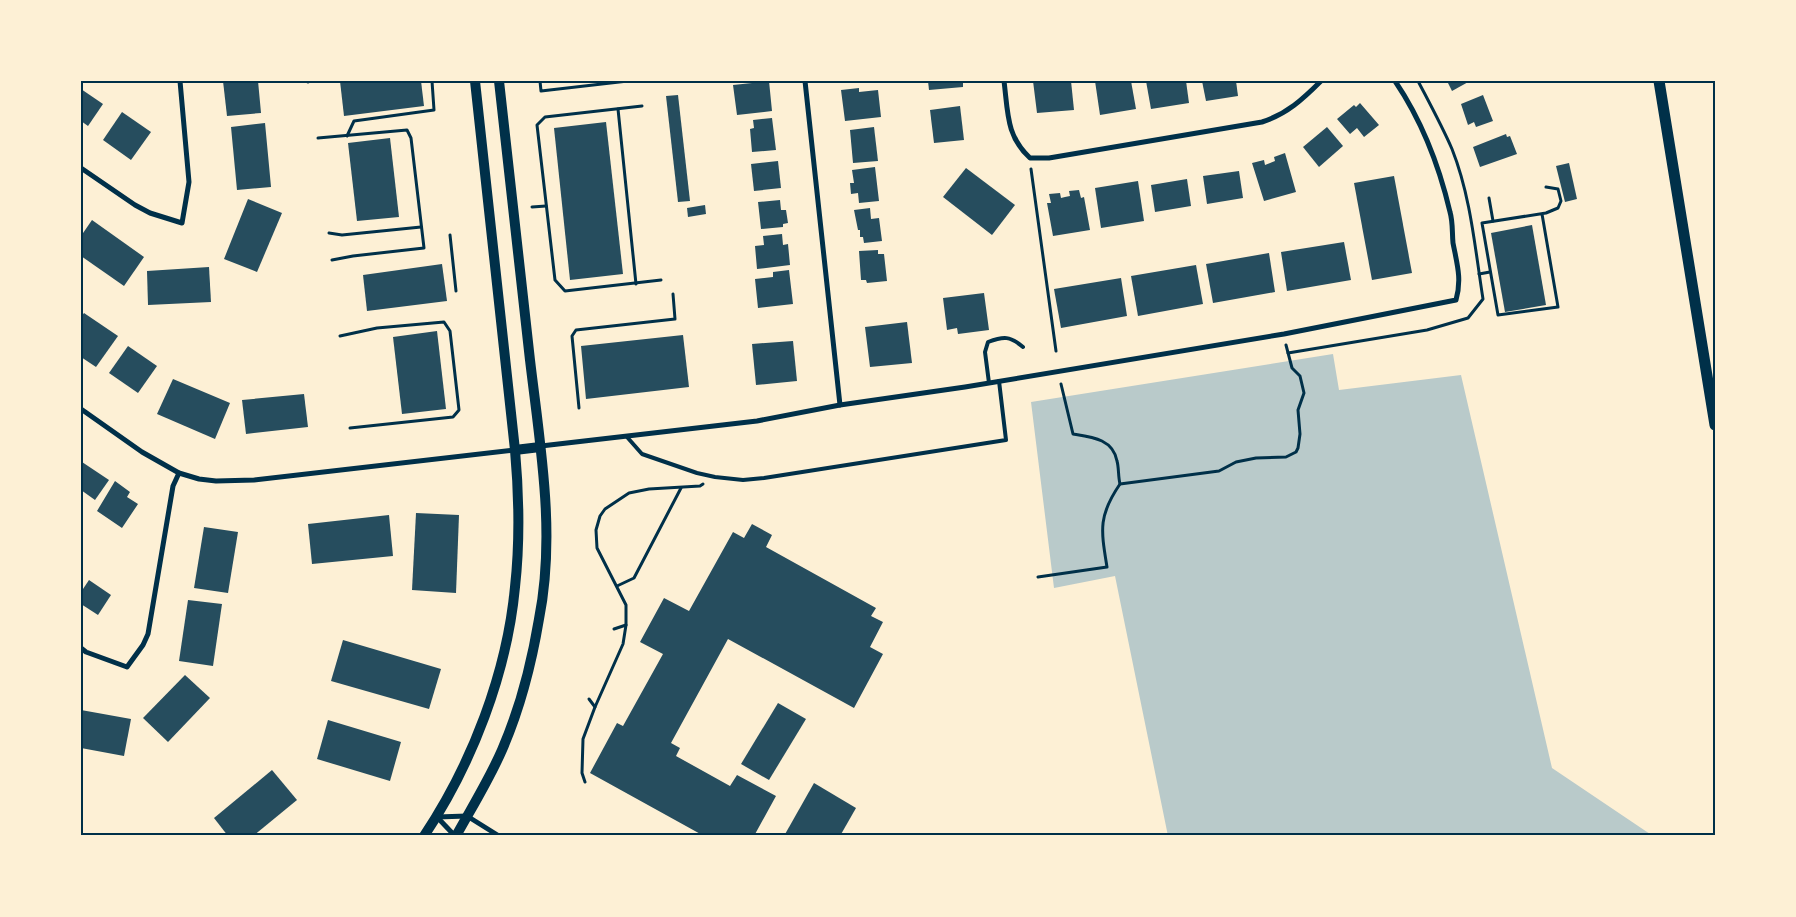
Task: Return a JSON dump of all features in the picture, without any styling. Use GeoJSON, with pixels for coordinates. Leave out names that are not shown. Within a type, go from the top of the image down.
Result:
{"type":"FeatureCollection","features":[{"type":"Feature","properties":{"kind":"highway"},"geometry":{"type":"LineString","coordinates":[[1659,81],[1715,425]]}},
{"type":"Feature","properties":{"kind":"main road"},"geometry":{"type":"LineString","coordinates":[[424,836],[458,778],[475,742],[491,698],[512,616],[517,557],[515,450],[475,81]]}},
{"type":"Feature","properties":{"kind":"main road"},"geometry":{"type":"LineString","coordinates":[[456,836],[486,785],[503,748],[523,688],[540,618],[545,561],[544,476],[499,81]]}},
{"type":"Feature","properties":{"kind":"main road"},"geometry":{"type":"LineString","coordinates":[[515,450],[540,446]]}},
{"type":"Feature","properties":{"kind":"street"},"geometry":{"type":"LineString","coordinates":[[81,168],[135,205],[150,213],[182,223],[189,182],[180,81]]}},
{"type":"Feature","properties":{"kind":"street"},"geometry":{"type":"LineString","coordinates":[[805,81],[840,405]]}},
{"type":"Feature","properties":{"kind":"street"},"geometry":{"type":"LineString","coordinates":[[1004,81],[1012,136],[1018,146],[1030,158],[1049,158],[1262,122],[1282,114],[1321,81]]}},
{"type":"Feature","properties":{"kind":"street"},"geometry":{"type":"LineString","coordinates":[[540,446],[757,421],[840,405],[989,383],[1284,334],[1456,300],[1460,286],[1445,189],[1434,156],[1416,114],[1395,81]]}},
{"type":"Feature","properties":{"kind":"street"},"geometry":{"type":"LineString","coordinates":[[81,409],[169,469],[199,479],[216,481],[254,480],[515,450]]}},
{"type":"Feature","properties":{"kind":"street"},"geometry":{"type":"LineString","coordinates":[[81,648],[86,652],[127,667],[144,645],[148,634],[173,486],[179,473]]}},
{"type":"Feature","properties":{"kind":"street"},"geometry":{"type":"LineString","coordinates":[[436,817],[467,816],[499,836]]}},
{"type":"Feature","properties":{"kind":"street"},"geometry":{"type":"LineString","coordinates":[[436,817],[456,836]]}},
{"type":"Feature","properties":{"kind":"lane"},"geometry":{"type":"LineString","coordinates":[[989,383],[985,352],[988,342],[1002,337],[1014,340],[1024,347]]}},
{"type":"Feature","properties":{"kind":"lane"},"geometry":{"type":"LineString","coordinates":[[627,437],[642,454],[710,476],[743,480],[764,478],[1006,440],[999,381]]}},
{"type":"Feature","properties":{"kind":"path"},"geometry":{"type":"LineString","coordinates":[[347,136],[354,121],[434,110],[432,81]]}},
{"type":"Feature","properties":{"kind":"path"},"geometry":{"type":"LineString","coordinates":[[540,81],[542,91],[628,81]]}},
{"type":"Feature","properties":{"kind":"path"},"geometry":{"type":"LineString","coordinates":[[1288,353],[1428,330],[1468,318],[1482,299],[1472,221],[1453,151],[1418,81]]}},
{"type":"Feature","properties":{"kind":"path"},"geometry":{"type":"LineString","coordinates":[[642,106],[545,117],[537,125],[554,280],[565,291],[661,280]]}},
{"type":"Feature","properties":{"kind":"path"},"geometry":{"type":"LineString","coordinates":[[618,109],[636,284]]}},
{"type":"Feature","properties":{"kind":"path"},"geometry":{"type":"LineString","coordinates":[[318,138],[407,130],[412,138],[424,248],[332,260]]}},
{"type":"Feature","properties":{"kind":"path"},"geometry":{"type":"LineString","coordinates":[[1030,158],[1031,178],[1056,351]]}},
{"type":"Feature","properties":{"kind":"path"},"geometry":{"type":"LineString","coordinates":[[1542,214],[1558,306],[1498,316],[1482,224],[1542,214],[1558,208],[1560,201],[1558,189],[1546,186]]}},
{"type":"Feature","properties":{"kind":"path"},"geometry":{"type":"LineString","coordinates":[[1488,198],[1493,222]]}},
{"type":"Feature","properties":{"kind":"path"},"geometry":{"type":"LineString","coordinates":[[532,207],[546,206]]}},
{"type":"Feature","properties":{"kind":"path"},"geometry":{"type":"LineString","coordinates":[[328,234],[342,235],[421,227]]}},
{"type":"Feature","properties":{"kind":"path"},"geometry":{"type":"LineString","coordinates":[[450,235],[456,292]]}},
{"type":"Feature","properties":{"kind":"path"},"geometry":{"type":"LineString","coordinates":[[1479,274],[1490,272]]}},
{"type":"Feature","properties":{"kind":"path"},"geometry":{"type":"LineString","coordinates":[[579,408],[572,336],[576,330],[675,320],[673,294]]}},
{"type":"Feature","properties":{"kind":"path"},"geometry":{"type":"LineString","coordinates":[[340,336],[377,328],[444,322],[450,331],[459,410],[453,416],[350,428]]}},
{"type":"Feature","properties":{"kind":"path"},"geometry":{"type":"LineString","coordinates":[[1120,484],[1219,472],[1236,462],[1256,458],[1286,457],[1296,452],[1300,434],[1298,410],[1304,393],[1300,376],[1292,368],[1284,334]]}},
{"type":"Feature","properties":{"kind":"path"},"geometry":{"type":"LineString","coordinates":[[1038,577],[1107,567],[1102,530],[1105,509],[1120,484],[1114,450],[1103,440],[1073,434],[1061,384]]}},
{"type":"Feature","properties":{"kind":"path"},"geometry":{"type":"LineString","coordinates":[[585,782],[582,773],[583,739],[623,644],[626,624],[626,605],[598,548],[596,530],[600,516],[605,509],[629,493],[649,489],[700,486],[710,476]]}},
{"type":"Feature","properties":{"kind":"path"},"geometry":{"type":"LineString","coordinates":[[616,587],[634,578],[682,487]]}},
{"type":"Feature","properties":{"kind":"path"},"geometry":{"type":"LineString","coordinates":[[614,629],[626,624]]}},
{"type":"Feature","properties":{"kind":"path"},"geometry":{"type":"LineString","coordinates":[[589,700],[595,707]]}},
{"type":"Feature","properties":{"kind":"shaded area"},"geometry":{"type":"Polygon","coordinates":[[[1333,354],[1339,390],[1461,375],[1552,768],[1653,836],[1168,836],[1115,576],[1054,588],[1031,402],[1333,354]]]}},
{"type":"Feature","properties":{"kind":"building"},"geometry":{"type":"Polygon","coordinates":[[[223,81],[258,81],[261,113],[227,116],[223,81]]]}},
{"type":"Feature","properties":{"kind":"building"},"geometry":{"type":"Polygon","coordinates":[[[340,81],[421,81],[424,106],[344,116],[340,81]]]}},
{"type":"Feature","properties":{"kind":"building"},"geometry":{"type":"Polygon","coordinates":[[[752,81],[769,81],[772,111],[737,115],[733,85],[752,83],[752,81]]]}},
{"type":"Feature","properties":{"kind":"building"},"geometry":{"type":"Polygon","coordinates":[[[928,81],[963,81],[963,87],[929,90],[928,81]]]}},
{"type":"Feature","properties":{"kind":"building"},"geometry":{"type":"Polygon","coordinates":[[[1033,81],[1071,81],[1074,110],[1037,113],[1033,81]]]}},
{"type":"Feature","properties":{"kind":"building"},"geometry":{"type":"Polygon","coordinates":[[[1095,81],[1131,81],[1136,109],[1100,115],[1095,81]]]}},
{"type":"Feature","properties":{"kind":"building"},"geometry":{"type":"Polygon","coordinates":[[[1146,81],[1186,81],[1189,103],[1151,109],[1146,81]]]}},
{"type":"Feature","properties":{"kind":"building"},"geometry":{"type":"Polygon","coordinates":[[[1202,81],[1236,81],[1238,96],[1206,101],[1202,81]]]}},
{"type":"Feature","properties":{"kind":"building"},"geometry":{"type":"Polygon","coordinates":[[[1447,81],[1470,81],[1452,91],[1447,81]]]}},
{"type":"Feature","properties":{"kind":"building"},"geometry":{"type":"Polygon","coordinates":[[[859,88],[859,92],[878,90],[881,117],[845,121],[841,90],[859,88]]]}},
{"type":"Feature","properties":{"kind":"building"},"geometry":{"type":"Polygon","coordinates":[[[81,89],[103,104],[88,126],[81,121],[81,89]]]}},
{"type":"Feature","properties":{"kind":"building"},"geometry":{"type":"Polygon","coordinates":[[[678,95],[690,201],[678,202],[666,96],[678,95]]]}},
{"type":"Feature","properties":{"kind":"building"},"geometry":{"type":"Polygon","coordinates":[[[1483,95],[1493,121],[1476,127],[1474,122],[1468,125],[1461,104],[1483,95]]]}},
{"type":"Feature","properties":{"kind":"building"},"geometry":{"type":"Polygon","coordinates":[[[1360,103],[1379,125],[1364,137],[1357,128],[1350,134],[1337,119],[1354,105],[1356,107],[1360,103]]]}},
{"type":"Feature","properties":{"kind":"building"},"geometry":{"type":"Polygon","coordinates":[[[960,106],[964,140],[934,143],[930,110],[960,106]]]}},
{"type":"Feature","properties":{"kind":"building"},"geometry":{"type":"Polygon","coordinates":[[[122,112],[151,132],[131,160],[103,140],[122,112]]]}},
{"type":"Feature","properties":{"kind":"building"},"geometry":{"type":"Polygon","coordinates":[[[772,118],[776,150],[752,152],[750,129],[754,128],[753,120],[772,118]]]}},
{"type":"Feature","properties":{"kind":"building"},"geometry":{"type":"Polygon","coordinates":[[[606,122],[623,274],[570,280],[554,128],[606,122]]]}},
{"type":"Feature","properties":{"kind":"building"},"geometry":{"type":"Polygon","coordinates":[[[265,123],[271,187],[237,190],[231,127],[265,123]]]}},
{"type":"Feature","properties":{"kind":"building"},"geometry":{"type":"Polygon","coordinates":[[[874,127],[878,161],[853,163],[850,130],[874,127]]]}},
{"type":"Feature","properties":{"kind":"building"},"geometry":{"type":"Polygon","coordinates":[[[1327,127],[1343,146],[1319,167],[1303,147],[1327,127]]]}},
{"type":"Feature","properties":{"kind":"building"},"geometry":{"type":"Polygon","coordinates":[[[1506,134],[1507,137],[1510,136],[1517,154],[1480,167],[1473,147],[1506,134]]]}},
{"type":"Feature","properties":{"kind":"building"},"geometry":{"type":"Polygon","coordinates":[[[390,138],[399,217],[357,221],[348,143],[390,138]]]}},
{"type":"Feature","properties":{"kind":"building"},"geometry":{"type":"Polygon","coordinates":[[[1285,153],[1296,192],[1264,201],[1252,163],[1264,160],[1265,165],[1275,161],[1274,157],[1285,153]]]}},
{"type":"Feature","properties":{"kind":"building"},"geometry":{"type":"Polygon","coordinates":[[[778,161],[781,188],[754,191],[751,164],[778,161]]]}},
{"type":"Feature","properties":{"kind":"building"},"geometry":{"type":"Polygon","coordinates":[[[1569,163],[1577,199],[1565,202],[1556,166],[1569,163]]]}},
{"type":"Feature","properties":{"kind":"building"},"geometry":{"type":"Polygon","coordinates":[[[875,167],[879,201],[859,203],[858,193],[851,194],[850,183],[854,183],[852,170],[875,167]]]}},
{"type":"Feature","properties":{"kind":"building"},"geometry":{"type":"Polygon","coordinates":[[[966,168],[1015,205],[992,235],[943,197],[966,168]]]}},
{"type":"Feature","properties":{"kind":"building"},"geometry":{"type":"Polygon","coordinates":[[[1239,171],[1243,198],[1207,204],[1203,176],[1239,171]]]}},
{"type":"Feature","properties":{"kind":"building"},"geometry":{"type":"Polygon","coordinates":[[[1394,176],[1412,273],[1372,280],[1354,183],[1394,176]]]}},
{"type":"Feature","properties":{"kind":"building"},"geometry":{"type":"Polygon","coordinates":[[[1187,179],[1191,206],[1155,212],[1151,185],[1187,179]]]}},
{"type":"Feature","properties":{"kind":"building"},"geometry":{"type":"Polygon","coordinates":[[[1138,181],[1144,221],[1101,228],[1095,188],[1138,181]]]}},
{"type":"Feature","properties":{"kind":"building"},"geometry":{"type":"Polygon","coordinates":[[[1079,190],[1081,198],[1084,197],[1090,230],[1053,236],[1047,203],[1051,203],[1049,194],[1060,193],[1061,198],[1070,196],[1069,191],[1079,190]]]}},
{"type":"Feature","properties":{"kind":"building"},"geometry":{"type":"Polygon","coordinates":[[[248,199],[282,213],[257,272],[224,259],[248,199]]]}},
{"type":"Feature","properties":{"kind":"building"},"geometry":{"type":"Polygon","coordinates":[[[780,200],[781,210],[786,210],[788,223],[783,224],[783,227],[761,229],[758,202],[780,200]]]}},
{"type":"Feature","properties":{"kind":"building"},"geometry":{"type":"Polygon","coordinates":[[[705,205],[706,214],[688,217],[687,208],[705,205]]]}},
{"type":"Feature","properties":{"kind":"building"},"geometry":{"type":"Polygon","coordinates":[[[870,208],[871,219],[879,218],[882,241],[864,243],[863,237],[860,237],[860,230],[858,230],[854,210],[870,208]]]}},
{"type":"Feature","properties":{"kind":"building"},"geometry":{"type":"Polygon","coordinates":[[[92,220],[144,257],[124,286],[81,256],[81,236],[92,220]]]}},
{"type":"Feature","properties":{"kind":"building"},"geometry":{"type":"Polygon","coordinates":[[[1532,225],[1546,305],[1505,312],[1491,233],[1532,225]]]}},
{"type":"Feature","properties":{"kind":"building"},"geometry":{"type":"Polygon","coordinates":[[[782,234],[783,245],[788,244],[790,265],[757,269],[755,246],[764,245],[763,236],[782,234]]]}},
{"type":"Feature","properties":{"kind":"building"},"geometry":{"type":"Polygon","coordinates":[[[1344,242],[1351,280],[1287,291],[1281,252],[1344,242]]]}},
{"type":"Feature","properties":{"kind":"building"},"geometry":{"type":"Polygon","coordinates":[[[878,250],[878,254],[884,254],[887,281],[867,283],[866,280],[861,280],[859,251],[878,250]]]}},
{"type":"Feature","properties":{"kind":"building"},"geometry":{"type":"Polygon","coordinates":[[[1269,253],[1275,292],[1213,303],[1206,264],[1269,253]]]}},
{"type":"Feature","properties":{"kind":"building"},"geometry":{"type":"Polygon","coordinates":[[[442,264],[447,301],[367,311],[363,275],[442,264]]]}},
{"type":"Feature","properties":{"kind":"building"},"geometry":{"type":"Polygon","coordinates":[[[1196,265],[1203,304],[1138,316],[1131,276],[1196,265]]]}},
{"type":"Feature","properties":{"kind":"building"},"geometry":{"type":"Polygon","coordinates":[[[209,267],[211,302],[148,305],[147,271],[209,267]]]}},
{"type":"Feature","properties":{"kind":"building"},"geometry":{"type":"Polygon","coordinates":[[[789,270],[793,304],[758,308],[755,279],[773,277],[773,272],[789,270]]]}},
{"type":"Feature","properties":{"kind":"building"},"geometry":{"type":"Polygon","coordinates":[[[1121,278],[1127,316],[1061,328],[1054,289],[1121,278]]]}},
{"type":"Feature","properties":{"kind":"building"},"geometry":{"type":"Polygon","coordinates":[[[984,293],[989,330],[958,334],[957,328],[947,330],[943,298],[984,293]]]}},
{"type":"Feature","properties":{"kind":"building"},"geometry":{"type":"Polygon","coordinates":[[[84,313],[118,336],[96,367],[81,357],[81,317],[84,313]]]}},
{"type":"Feature","properties":{"kind":"building"},"geometry":{"type":"Polygon","coordinates":[[[907,322],[912,363],[870,367],[865,327],[907,322]]]}},
{"type":"Feature","properties":{"kind":"building"},"geometry":{"type":"Polygon","coordinates":[[[437,331],[446,409],[402,414],[393,337],[437,331]]]}},
{"type":"Feature","properties":{"kind":"building"},"geometry":{"type":"Polygon","coordinates":[[[683,335],[689,387],[586,399],[581,346],[683,335]]]}},
{"type":"Feature","properties":{"kind":"building"},"geometry":{"type":"Polygon","coordinates":[[[793,341],[797,381],[756,385],[752,344],[793,341]]]}},
{"type":"Feature","properties":{"kind":"building"},"geometry":{"type":"Polygon","coordinates":[[[128,346],[157,366],[138,393],[109,373],[128,346]]]}},
{"type":"Feature","properties":{"kind":"building"},"geometry":{"type":"Polygon","coordinates":[[[173,379],[230,403],[215,439],[157,414],[173,379]]]}},
{"type":"Feature","properties":{"kind":"building"},"geometry":{"type":"Polygon","coordinates":[[[304,394],[308,427],[246,434],[242,400],[304,394]]]}},
{"type":"Feature","properties":{"kind":"building"},"geometry":{"type":"Polygon","coordinates":[[[82,462],[109,480],[95,500],[81,490],[82,462]]]}},
{"type":"Feature","properties":{"kind":"building"},"geometry":{"type":"Polygon","coordinates":[[[115,481],[130,492],[127,497],[138,504],[122,528],[97,511],[115,481]]]}},
{"type":"Feature","properties":{"kind":"building"},"geometry":{"type":"Polygon","coordinates":[[[416,513],[459,515],[456,593],[412,590],[416,513]]]}},
{"type":"Feature","properties":{"kind":"building"},"geometry":{"type":"Polygon","coordinates":[[[389,515],[393,556],[312,564],[308,524],[389,515]]]}},
{"type":"Feature","properties":{"kind":"building"},"geometry":{"type":"Polygon","coordinates":[[[752,524],[772,535],[766,547],[876,608],[871,616],[883,622],[870,647],[883,654],[854,708],[728,639],[671,743],[680,748],[676,756],[730,786],[737,775],[776,796],[754,836],[704,836],[590,773],[617,723],[623,726],[663,654],[640,642],[664,598],[689,611],[733,532],[744,538],[752,524]]]}},
{"type":"Feature","properties":{"kind":"building"},"geometry":{"type":"Polygon","coordinates":[[[204,527],[238,532],[228,593],[194,588],[204,527]]]}},
{"type":"Feature","properties":{"kind":"building"},"geometry":{"type":"Polygon","coordinates":[[[89,580],[111,595],[98,615],[81,604],[81,592],[89,580]]]}},
{"type":"Feature","properties":{"kind":"building"},"geometry":{"type":"Polygon","coordinates":[[[188,600],[222,604],[213,666],[179,661],[188,600]]]}},
{"type":"Feature","properties":{"kind":"building"},"geometry":{"type":"Polygon","coordinates":[[[343,640],[441,669],[429,709],[331,681],[343,640]]]}},
{"type":"Feature","properties":{"kind":"building"},"geometry":{"type":"Polygon","coordinates":[[[185,675],[210,698],[168,742],[143,718],[185,675]]]}},
{"type":"Feature","properties":{"kind":"building"},"geometry":{"type":"Polygon","coordinates":[[[778,703],[806,719],[769,780],[741,764],[778,703]]]}},
{"type":"Feature","properties":{"kind":"building"},"geometry":{"type":"Polygon","coordinates":[[[81,710],[131,719],[124,756],[81,748],[81,710]]]}},
{"type":"Feature","properties":{"kind":"building"},"geometry":{"type":"Polygon","coordinates":[[[328,720],[401,742],[390,781],[317,759],[328,720]]]}},
{"type":"Feature","properties":{"kind":"building"},"geometry":{"type":"Polygon","coordinates":[[[272,770],[297,800],[253,836],[228,836],[214,818],[272,770]]]}},
{"type":"Feature","properties":{"kind":"building"},"geometry":{"type":"Polygon","coordinates":[[[814,783],[856,808],[840,836],[784,836],[814,783]]]}}]}
